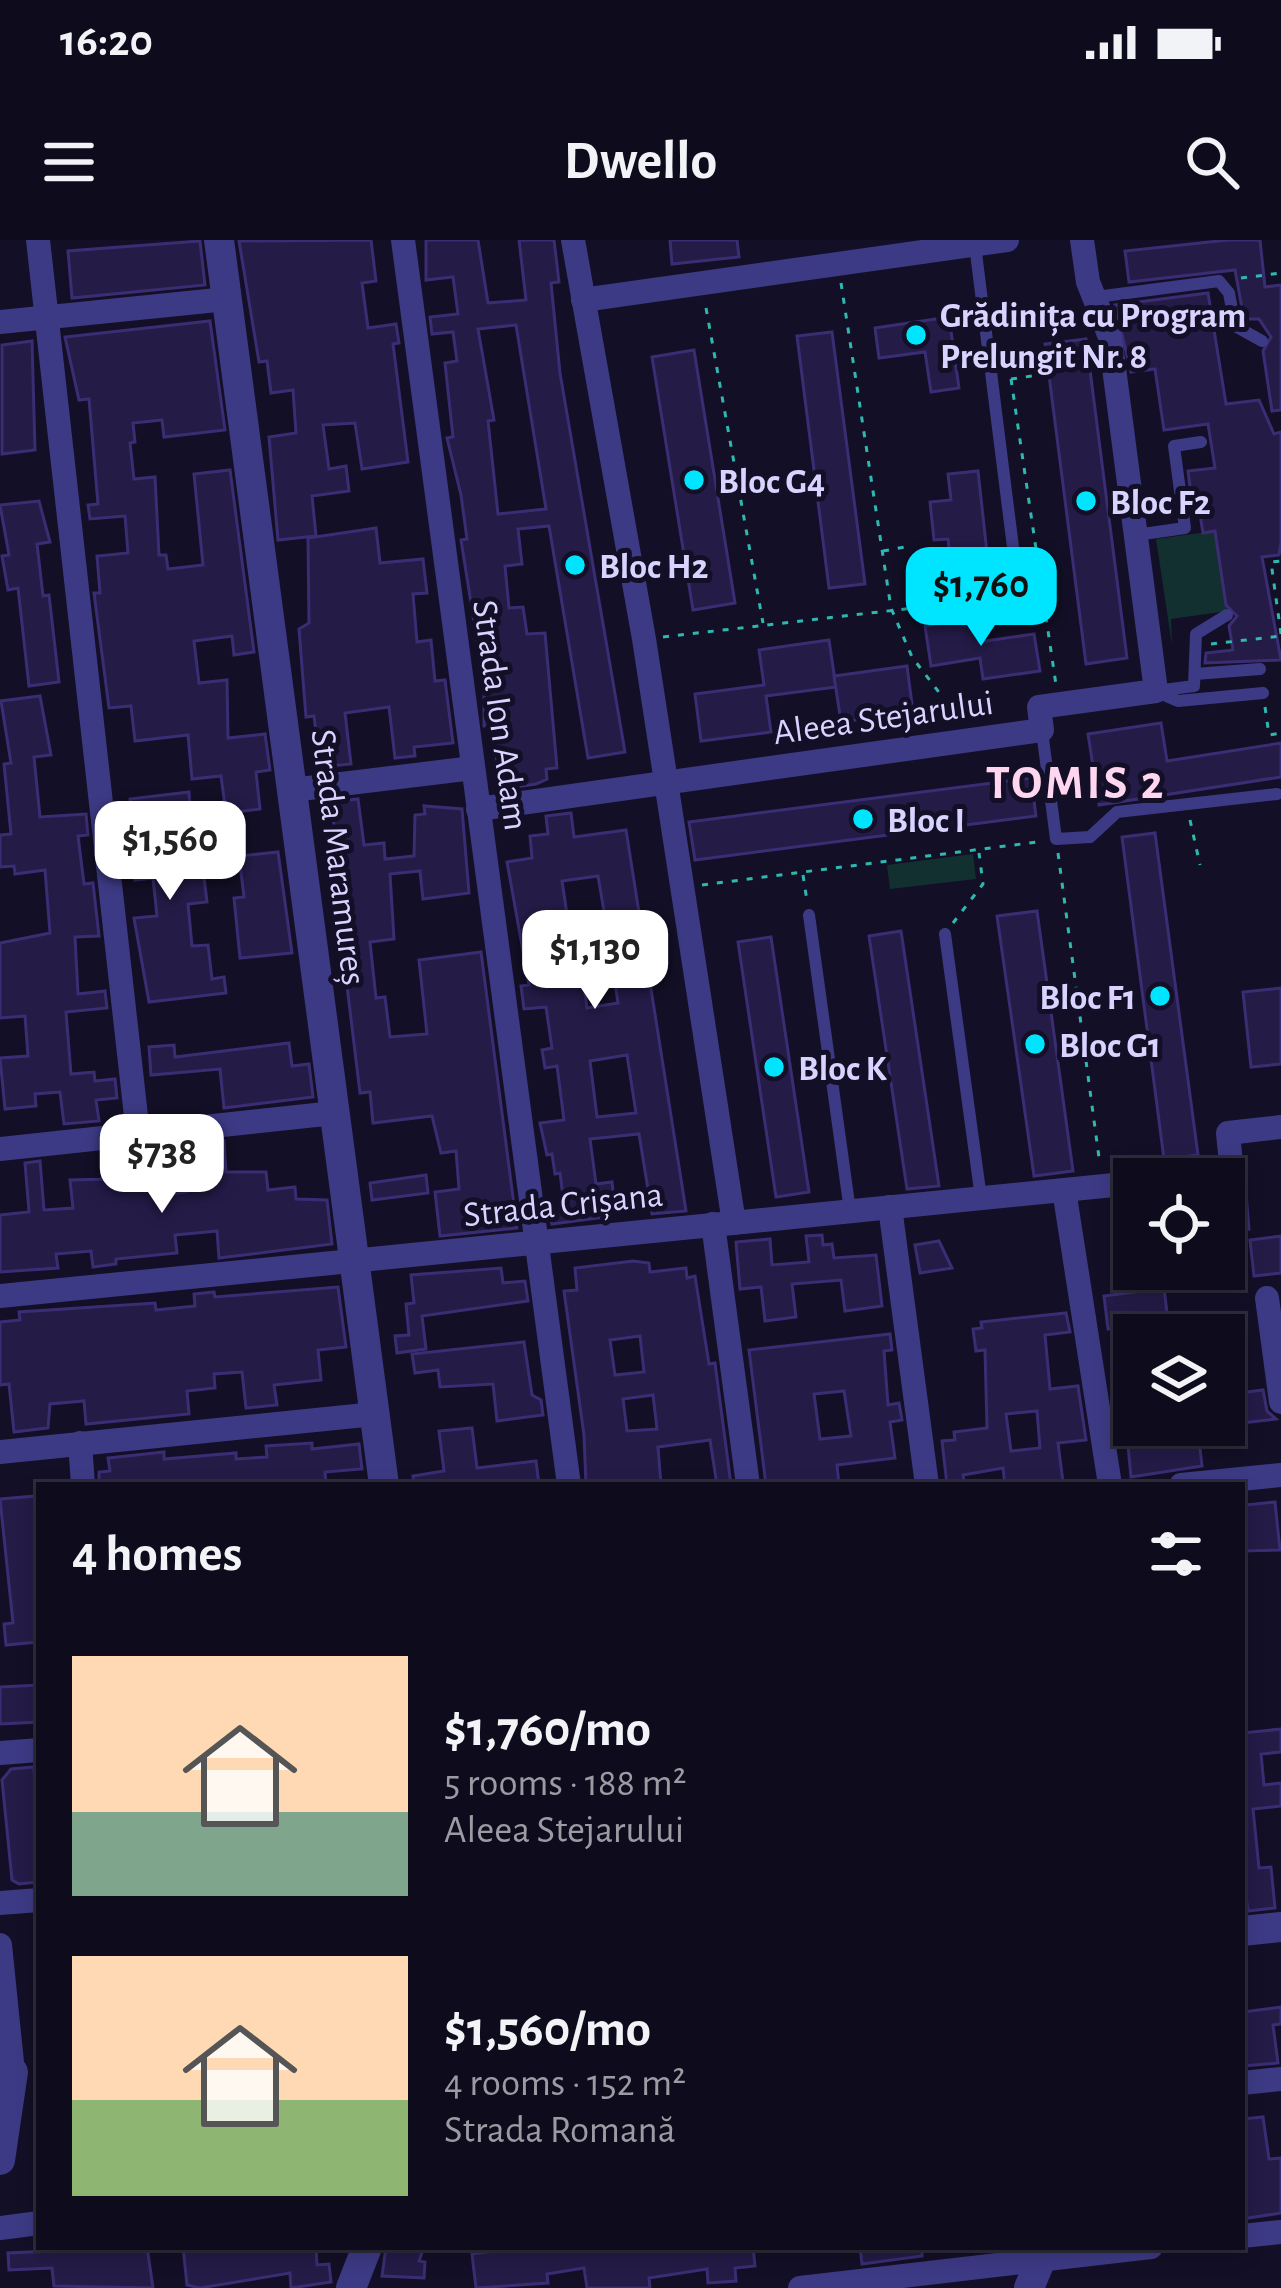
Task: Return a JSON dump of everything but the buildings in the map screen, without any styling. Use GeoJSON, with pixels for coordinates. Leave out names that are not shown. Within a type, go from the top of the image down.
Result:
{"type":"FeatureCollection","features":[{"type":"Feature","properties":{"kind":"street"},"geometry":{"type":"LineString","coordinates":[[38,240],[138,1134]]}},
{"type":"Feature","properties":{"kind":"street","name":"Strada Maramureș"},"geometry":{"type":"LineString","coordinates":[[220,240],[384,1482]]}},
{"type":"Feature","properties":{"kind":"street","name":"Strada Ion Adam"},"geometry":{"type":"LineString","coordinates":[[403,240],[569,1482]]}},
{"type":"Feature","properties":{"kind":"street"},"geometry":{"type":"LineString","coordinates":[[573,240],[644,640],[682,888],[723,1224],[748,1482]]}},
{"type":"Feature","properties":{"kind":"street"},"geometry":{"type":"LineString","coordinates":[[583,300],[1007,240]]}},
{"type":"Feature","properties":{"kind":"street"},"geometry":{"type":"LineString","coordinates":[[1082,240],[1094,297],[1110,337],[1156,691]]}},
{"type":"Feature","properties":{"kind":"street"},"geometry":{"type":"LineString","coordinates":[[0,322],[227,299]]}},
{"type":"Feature","properties":{"kind":"street","name":"Aleea Stejarului"},"geometry":{"type":"LineString","coordinates":[[478,809],[1042,730],[1039,707],[1156,691]]}},
{"type":"Feature","properties":{"kind":"street"},"geometry":{"type":"LineString","coordinates":[[292,790],[473,768]]}},
{"type":"Feature","properties":{"kind":"street"},"geometry":{"type":"LineString","coordinates":[[0,1149],[334,1113]]}},
{"type":"Feature","properties":{"kind":"street"},"geometry":{"type":"LineString","coordinates":[[1230,1158],[1228,1133],[1281,1127]]}},
{"type":"Feature","properties":{"kind":"street","name":"Strada Crișana"},"geometry":{"type":"LineString","coordinates":[[0,1296],[1113,1185]]}},
{"type":"Feature","properties":{"kind":"street"},"geometry":{"type":"LineString","coordinates":[[1064,1190],[1110,1482]]}},
{"type":"Feature","properties":{"kind":"street"},"geometry":{"type":"LineString","coordinates":[[890,1207],[927,1482]]}},
{"type":"Feature","properties":{"kind":"street"},"geometry":{"type":"LineString","coordinates":[[1267,1298],[1281,1402]]}},
{"type":"Feature","properties":{"kind":"street"},"geometry":{"type":"LineString","coordinates":[[0,1452],[375,1414]]}},
{"type":"Feature","properties":{"kind":"street"},"geometry":{"type":"LineString","coordinates":[[80,1443],[83,1482]]}},
{"type":"Feature","properties":{"kind":"street"},"geometry":{"type":"LineString","coordinates":[[1211,1482],[1281,1475]]}},
{"type":"Feature","properties":{"kind":"street"},"geometry":{"type":"LineString","coordinates":[[0,1754],[36,1750]]}},
{"type":"Feature","properties":{"kind":"street"},"geometry":{"type":"LineString","coordinates":[[0,1904],[36,1900]]}},
{"type":"Feature","properties":{"kind":"street"},"geometry":{"type":"LineString","coordinates":[[1245,1931],[1281,1927]]}},
{"type":"Feature","properties":{"kind":"street"},"geometry":{"type":"LineString","coordinates":[[0,1945],[18,2071],[0,2160]]}},
{"type":"Feature","properties":{"kind":"street"},"geometry":{"type":"LineString","coordinates":[[1245,2083],[1281,2079]]}},
{"type":"Feature","properties":{"kind":"street"},"geometry":{"type":"LineString","coordinates":[[0,2228],[36,2223]]}},
{"type":"Feature","properties":{"kind":"street"},"geometry":{"type":"LineString","coordinates":[[1245,2236],[1281,2232]]}},
{"type":"Feature","properties":{"kind":"street"},"geometry":{"type":"LineString","coordinates":[[351,2288],[366,2250]]}},
{"type":"Feature","properties":{"kind":"street"},"geometry":{"type":"LineString","coordinates":[[800,2288],[1039,2265],[1132,2250]]}},
{"type":"Feature","properties":{"kind":"lane"},"geometry":{"type":"LineString","coordinates":[[975,244],[1016,572]]}},
{"type":"Feature","properties":{"kind":"lane"},"geometry":{"type":"LineString","coordinates":[[1094,297],[1219,281],[1229,292],[1235,326],[1262,341]]}},
{"type":"Feature","properties":{"kind":"lane"},"geometry":{"type":"LineString","coordinates":[[1136,535],[1185,528],[1174,446],[1201,442]]}},
{"type":"Feature","properties":{"kind":"lane"},"geometry":{"type":"LineString","coordinates":[[1156,691],[1191,689],[1196,634],[1227,614]]}},
{"type":"Feature","properties":{"kind":"lane"},"geometry":{"type":"LineString","coordinates":[[1195,674],[1260,669]]}},
{"type":"Feature","properties":{"kind":"lane"},"geometry":{"type":"LineString","coordinates":[[1156,691],[1178,701],[1263,693]]}},
{"type":"Feature","properties":{"kind":"lane"},"geometry":{"type":"LineString","coordinates":[[1042,730],[1056,839],[1090,837],[1117,812],[1277,794]]}},
{"type":"Feature","properties":{"kind":"lane"},"geometry":{"type":"LineString","coordinates":[[809,915],[850,1211]]}},
{"type":"Feature","properties":{"kind":"lane"},"geometry":{"type":"LineString","coordinates":[[945,934],[981,1198]]}},
{"type":"Feature","properties":{"kind":"path"},"geometry":{"type":"LineString","coordinates":[[1238,279],[1281,273]]}},
{"type":"Feature","properties":{"kind":"path"},"geometry":{"type":"LineString","coordinates":[[843,298],[891,608],[912,657],[941,694],[950,718]]}},
{"type":"Feature","properties":{"kind":"path"},"geometry":{"type":"LineString","coordinates":[[709,327],[763,625]]}},
{"type":"Feature","properties":{"kind":"path"},"geometry":{"type":"LineString","coordinates":[[992,381],[1039,374]]}},
{"type":"Feature","properties":{"kind":"path"},"geometry":{"type":"LineString","coordinates":[[1011,379],[1053,664]]}},
{"type":"Feature","properties":{"kind":"path"},"geometry":{"type":"LineString","coordinates":[[883,551],[910,546]]}},
{"type":"Feature","properties":{"kind":"path"},"geometry":{"type":"LineString","coordinates":[[1228,642],[1281,636],[1271,559],[1281,561]]}},
{"type":"Feature","properties":{"kind":"path"},"geometry":{"type":"LineString","coordinates":[[644,640],[1043,593]]}},
{"type":"Feature","properties":{"kind":"path"},"geometry":{"type":"LineString","coordinates":[[1191,823],[1200,865]]}},
{"type":"Feature","properties":{"kind":"path"},"geometry":{"type":"LineString","coordinates":[[682,888],[1056,839],[1103,1186]]}},
{"type":"Feature","properties":{"kind":"path"},"geometry":{"type":"LineString","coordinates":[[945,934],[983,884],[979,850]]}},
{"type":"Feature","properties":{"kind":"path"},"geometry":{"type":"LineString","coordinates":[[803,873],[809,915]]}},
{"type":"Feature","properties":{"kind":"green space"},"geometry":{"type":"Polygon","coordinates":[[[1215,531],[1227,611],[1171,619],[1172,645],[1156,539],[1215,531]]]}},
{"type":"Feature","properties":{"kind":"green space"},"geometry":{"type":"Polygon","coordinates":[[[973,854],[976,879],[890,889],[887,865],[973,854]]]}},
{"type":"Feature","properties":{"kind":"place","name":"Grădinița cu Program Prelungit Nr. 8"},"geometry":{"type":"Point","coordinates":[916,335]}},
{"type":"Feature","properties":{"kind":"place","name":"Bloc G4"},"geometry":{"type":"Point","coordinates":[694,480]}},
{"type":"Feature","properties":{"kind":"place","name":"Bloc F2"},"geometry":{"type":"Point","coordinates":[1086,501]}},
{"type":"Feature","properties":{"kind":"place","name":"Bloc H2"},"geometry":{"type":"Point","coordinates":[575,565]}},
{"type":"Feature","properties":{"kind":"place","name":"Bloc I"},"geometry":{"type":"Point","coordinates":[863,819]}},
{"type":"Feature","properties":{"kind":"place","name":"Bloc F1"},"geometry":{"type":"Point","coordinates":[1160,996]}},
{"type":"Feature","properties":{"kind":"place","name":"Bloc G1"},"geometry":{"type":"Point","coordinates":[1035,1044]}},
{"type":"Feature","properties":{"kind":"place","name":"Bloc K"},"geometry":{"type":"Point","coordinates":[774,1067]}},
{"type":"Feature","properties":{"kind":"district","name":"TOMIS 2"},"geometry":{"type":"Point","coordinates":[1076,781]}}]}
